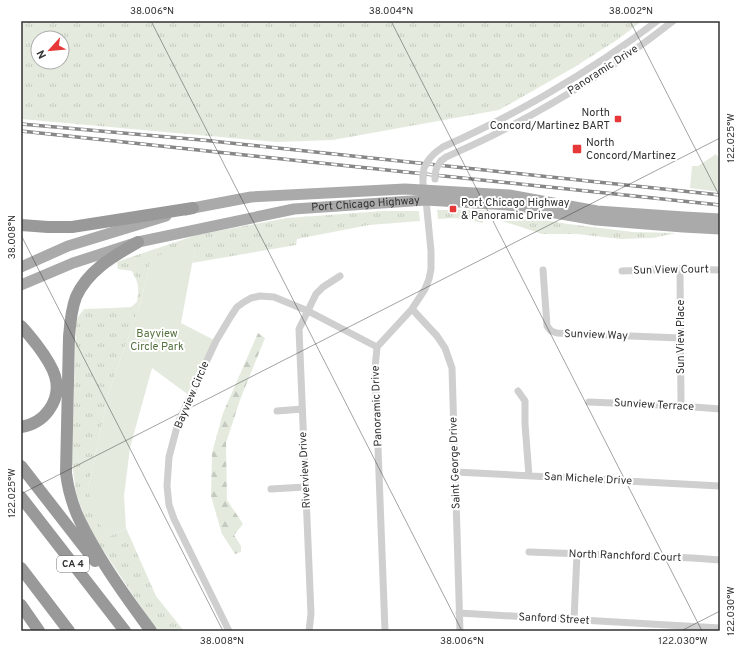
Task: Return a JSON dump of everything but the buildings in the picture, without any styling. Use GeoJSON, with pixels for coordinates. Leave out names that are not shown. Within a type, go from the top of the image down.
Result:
{"type":"FeatureCollection","features":[{"type":"Feature","properties":{"kind":"highway"},"geometry":{"type":"LineString","coordinates":[[21,226],[72,227],[193,208]]}},
{"type":"Feature","properties":{"kind":"highway"},"geometry":{"type":"LineString","coordinates":[[138,242],[97,269],[82,286],[76,297],[70,320],[69,337],[66,473],[72,501],[84,530],[110,573],[150,631]]}},
{"type":"Feature","properties":{"kind":"highway"},"geometry":{"type":"LineString","coordinates":[[21,326],[51,364],[56,375],[57,386],[56,397],[46,415],[31,425],[21,427]]}},
{"type":"Feature","properties":{"kind":"highway"},"geometry":{"type":"LineString","coordinates":[[21,466],[150,631]]}},
{"type":"Feature","properties":{"kind":"highway","name":"CA 4"},"geometry":{"type":"LineString","coordinates":[[21,497],[125,631]]}},
{"type":"Feature","properties":{"kind":"highway"},"geometry":{"type":"LineString","coordinates":[[21,568],[69,631]]}},
{"type":"Feature","properties":{"kind":"highway"},"geometry":{"type":"LineString","coordinates":[[21,605],[39,631]]}},
{"type":"Feature","properties":{"kind":"main road","name":"Port Chicago Highway"},"geometry":{"type":"LineString","coordinates":[[21,267],[68,246],[193,208],[251,198],[405,190],[596,220],[720,229]]}},
{"type":"Feature","properties":{"kind":"main road","name":"Port Chicago Highway"},"geometry":{"type":"LineString","coordinates":[[21,285],[73,263],[138,242],[294,209],[427,194],[509,195],[597,210],[720,219]]}},
{"type":"Feature","properties":{"kind":"street","name":"Panoramic Drive"},"geometry":{"type":"LineString","coordinates":[[386,631],[375,368],[377,347],[412,310],[425,289],[429,279],[431,269],[431,251],[427,194],[423,178],[424,168],[430,156],[443,147],[502,119],[554,90],[616,51],[657,21]]}},
{"type":"Feature","properties":{"kind":"street","name":"Panoramic Drive"},"geometry":{"type":"LineString","coordinates":[[427,194],[435,179],[435,170],[437,165],[446,157],[506,128],[573,91],[630,53],[673,21]]}},
{"type":"Feature","properties":{"kind":"street","name":"Sun View Court"},"geometry":{"type":"LineString","coordinates":[[622,271],[680,269],[720,270]]}},
{"type":"Feature","properties":{"kind":"street","name":"Sun View Place"},"geometry":{"type":"LineString","coordinates":[[680,269],[681,406]]}},
{"type":"Feature","properties":{"kind":"street","name":"Sunview Way"},"geometry":{"type":"LineString","coordinates":[[542,270],[546,326],[551,331],[557,333],[680,338]]}},
{"type":"Feature","properties":{"kind":"street","name":"Riverview Drive"},"geometry":{"type":"LineString","coordinates":[[309,631],[311,614],[299,329],[316,294],[322,287],[340,276]]}},
{"type":"Feature","properties":{"kind":"street","name":"Bayview Circle"},"geometry":{"type":"LineString","coordinates":[[229,631],[174,519],[169,505],[167,486],[169,457],[178,423],[216,341],[237,307],[251,298],[260,296],[274,296],[308,311],[377,347]]}},
{"type":"Feature","properties":{"kind":"street","name":"Saint George Drive"},"geometry":{"type":"LineString","coordinates":[[412,310],[437,336],[445,348],[452,368],[460,631]]}},
{"type":"Feature","properties":{"kind":"street"},"geometry":{"type":"LineString","coordinates":[[518,391],[525,401],[525,424],[529,476]]}},
{"type":"Feature","properties":{"kind":"street","name":"Sunview Terrace"},"geometry":{"type":"LineString","coordinates":[[588,402],[720,409]]}},
{"type":"Feature","properties":{"kind":"street"},"geometry":{"type":"LineString","coordinates":[[277,411],[302,409]]}},
{"type":"Feature","properties":{"kind":"street","name":"San Michele Drive"},"geometry":{"type":"LineString","coordinates":[[456,472],[720,486]]}},
{"type":"Feature","properties":{"kind":"street"},"geometry":{"type":"LineString","coordinates":[[272,489],[305,487]]}},
{"type":"Feature","properties":{"kind":"street","name":"North Ranchford Court"},"geometry":{"type":"LineString","coordinates":[[529,552],[720,560]]}},
{"type":"Feature","properties":{"kind":"street"},"geometry":{"type":"LineString","coordinates":[[574,620],[577,554]]}},
{"type":"Feature","properties":{"kind":"street","name":"Sanford Street"},"geometry":{"type":"LineString","coordinates":[[459,613],[720,628]]}},
{"type":"Feature","properties":{"kind":"green space"},"geometry":{"type":"Polygon","coordinates":[[[21,21],[642,21],[617,40],[573,68],[499,110],[333,140],[276,142],[21,119],[21,21]]]}},
{"type":"Feature","properties":{"kind":"green space"},"geometry":{"type":"Polygon","coordinates":[[[716,154],[720,160],[720,192],[690,188],[692,166],[698,166],[716,154]]]}},
{"type":"Feature","properties":{"kind":"green space"},"geometry":{"type":"Polygon","coordinates":[[[437,210],[486,210],[568,224],[633,232],[676,233],[653,238],[620,239],[577,234],[542,234],[484,215],[483,223],[456,218],[438,219],[437,210]]]}},
{"type":"Feature","properties":{"kind":"green space"},"geometry":{"type":"Polygon","coordinates":[[[383,211],[419,211],[420,221],[369,225],[297,239],[296,245],[192,263],[195,248],[151,259],[140,305],[109,391],[88,489],[108,537],[126,528],[156,596],[184,631],[158,631],[88,526],[76,493],[72,462],[76,323],[78,317],[84,309],[131,307],[137,302],[138,286],[132,271],[118,269],[117,262],[125,259],[197,235],[287,218],[383,211]]]}},
{"type":"Feature","properties":{"kind":"green space","name":"Bayview Circle Park"},"geometry":{"type":"Polygon","coordinates":[[[195,248],[181,323],[216,341],[190,396],[152,368],[130,448],[124,496],[126,528],[108,537],[93,513],[88,489],[109,391],[140,305],[151,258],[174,250],[195,248]]]}},
{"type":"Feature","properties":{"kind":"green space"},"geometry":{"type":"Polygon","coordinates":[[[258,333],[265,338],[240,400],[226,443],[227,500],[243,524],[234,535],[241,546],[241,552],[235,554],[222,534],[211,496],[212,453],[223,413],[258,333]]]}},
{"type":"Feature","properties":{"kind":"railway"},"geometry":{"type":"LineString","coordinates":[[21,124],[202,140],[720,195]]}},
{"type":"Feature","properties":{"kind":"railway"},"geometry":{"type":"LineString","coordinates":[[21,131],[720,205]]}},
{"type":"Feature","properties":{"kind":"place","name":"North Concord/Martinez BART"},"geometry":{"type":"Point","coordinates":[618,119]}},
{"type":"Feature","properties":{"kind":"place","name":"North Concord/Martinez"},"geometry":{"type":"Point","coordinates":[577,149]}},
{"type":"Feature","properties":{"kind":"place","name":"Port Chicago Highway & Panoramic Drive"},"geometry":{"type":"Point","coordinates":[453,209]}}]}
